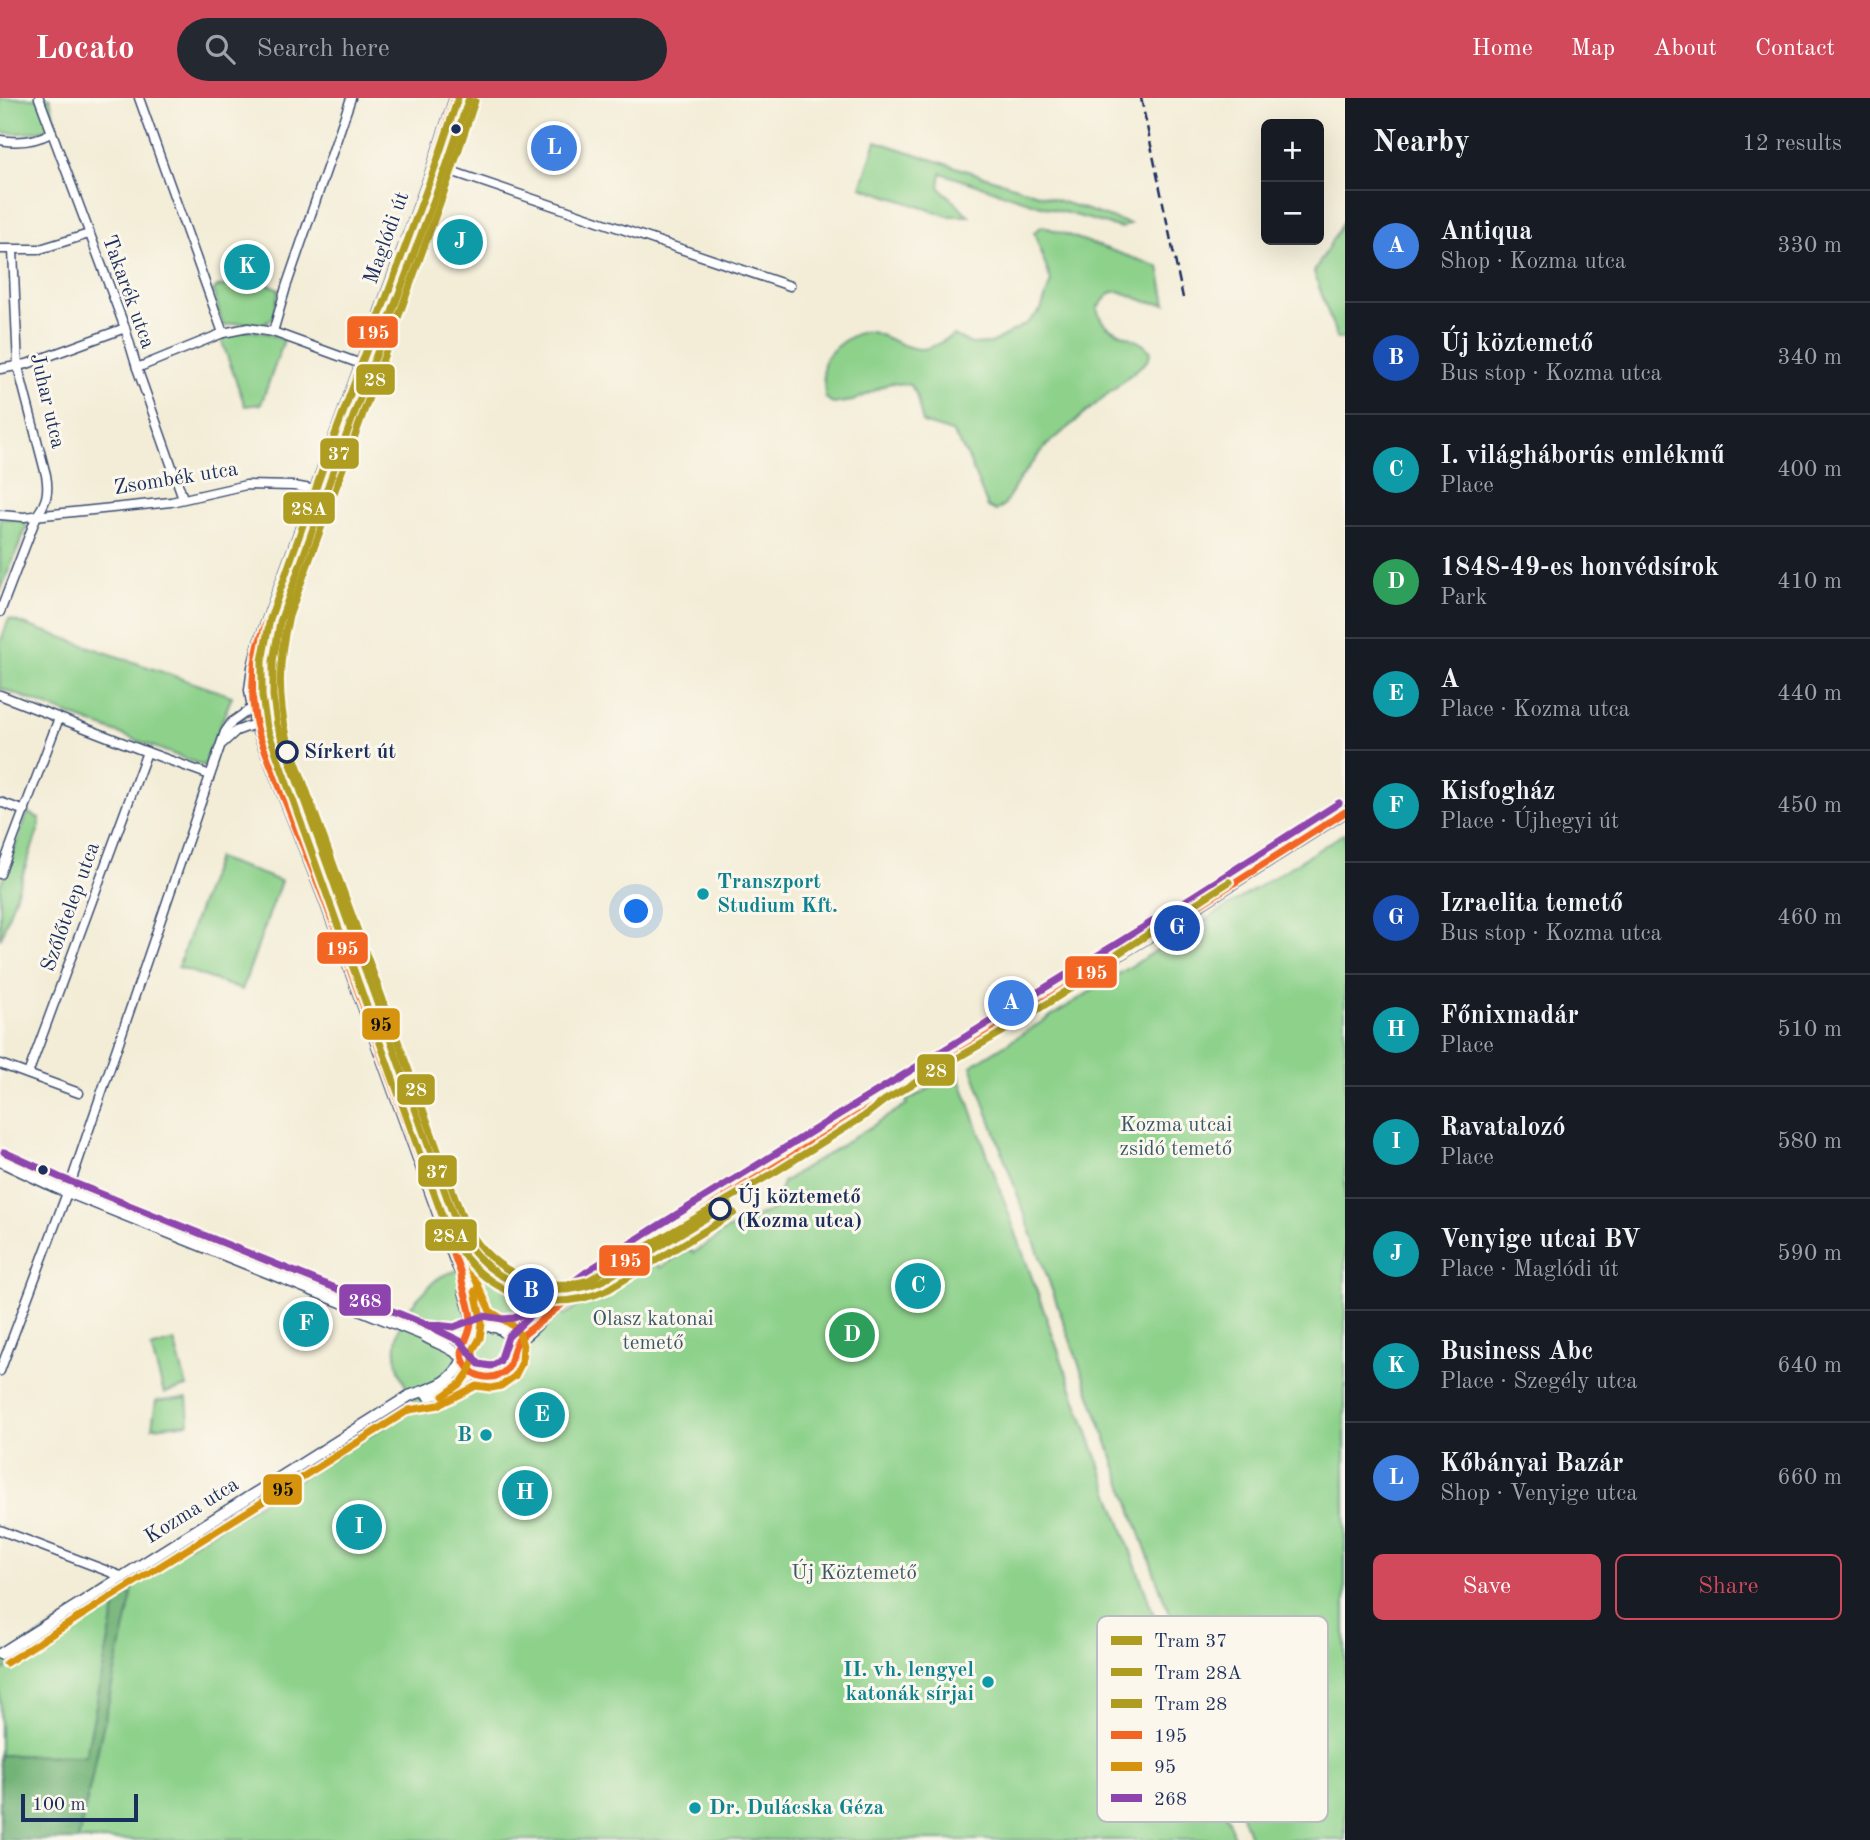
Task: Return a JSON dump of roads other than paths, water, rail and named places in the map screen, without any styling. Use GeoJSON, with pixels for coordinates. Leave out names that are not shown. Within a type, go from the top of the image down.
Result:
{"type":"FeatureCollection","features":[{"type":"Feature","properties":{"kind":"street","name":"Takarék utca"},"geometry":{"type":"LineString","coordinates":[[39,98],[125,328],[136,368],[183,498]]}},
{"type":"Feature","properties":{"kind":"street"},"geometry":{"type":"LineString","coordinates":[[139,98],[223,333]]}},
{"type":"Feature","properties":{"kind":"street"},"geometry":{"type":"LineString","coordinates":[[273,332],[351,98]]}},
{"type":"Feature","properties":{"kind":"street","name":"Maglódi út"},"geometry":{"type":"LineString","coordinates":[[255,724],[251,679],[259,643],[433,166],[455,98]]}},
{"type":"Feature","properties":{"kind":"street"},"geometry":{"type":"LineString","coordinates":[[0,140],[19,142],[36,139],[51,132]]}},
{"type":"Feature","properties":{"kind":"street"},"geometry":{"type":"LineString","coordinates":[[433,166],[790,286]]}},
{"type":"Feature","properties":{"kind":"street"},"geometry":{"type":"LineString","coordinates":[[0,249],[40,249],[89,234]]}},
{"type":"Feature","properties":{"kind":"street","name":"Juhar utca"},"geometry":{"type":"LineString","coordinates":[[0,612],[37,515],[43,507],[48,485],[18,367],[13,250]]}},
{"type":"Feature","properties":{"kind":"street"},"geometry":{"type":"LineString","coordinates":[[0,369],[18,367],[125,328]]}},
{"type":"Feature","properties":{"kind":"street"},"geometry":{"type":"LineString","coordinates":[[136,368],[223,333],[248,328],[273,332],[361,365]]}},
{"type":"Feature","properties":{"kind":"street","name":"Zsombék utca"},"geometry":{"type":"LineString","coordinates":[[0,514],[24,517],[156,504],[257,484],[316,490]]}},
{"type":"Feature","properties":{"kind":"street"},"geometry":{"type":"LineString","coordinates":[[0,695],[211,775]]}},
{"type":"Feature","properties":{"kind":"street"},"geometry":{"type":"LineString","coordinates":[[0,1371],[68,1192],[220,748],[228,727],[252,709]]}},
{"type":"Feature","properties":{"kind":"street"},"geometry":{"type":"LineString","coordinates":[[0,874],[59,718]]}},
{"type":"Feature","properties":{"kind":"street"},"geometry":{"type":"LineString","coordinates":[[220,748],[231,734],[255,724],[325,901],[461,1274],[471,1315],[470,1334],[450,1338],[421,1334]]}},
{"type":"Feature","properties":{"kind":"street","name":"Szőlőtelep utca"},"geometry":{"type":"LineString","coordinates":[[28,1074],[147,752]]}},
{"type":"Feature","properties":{"kind":"street"},"geometry":{"type":"LineString","coordinates":[[0,802],[25,811]]}},
{"type":"Feature","properties":{"kind":"street","name":"Kozma utca"},"geometry":{"type":"LineString","coordinates":[[0,1654],[409,1396],[448,1380],[457,1372],[463,1358],[462,1347],[470,1334],[481,1327],[521,1327],[544,1317],[591,1282],[659,1238],[1345,812]]}},
{"type":"Feature","properties":{"kind":"street"},"geometry":{"type":"LineString","coordinates":[[0,1064],[79,1093]]}},
{"type":"Feature","properties":{"kind":"street"},"geometry":{"type":"LineString","coordinates":[[0,1161],[68,1192],[450,1347],[475,1374]]}},
{"type":"Feature","properties":{"kind":"street"},"geometry":{"type":"LineString","coordinates":[[461,1274],[482,1318],[511,1340],[513,1347]]}},
{"type":"Feature","properties":{"kind":"street","name":"Kozma utca"},"geometry":{"type":"LineString","coordinates":[[405,1400],[435,1395],[475,1374],[489,1378],[502,1373],[510,1364],[513,1347],[544,1317]]}},
{"type":"Feature","properties":{"kind":"street"},"geometry":{"type":"LineString","coordinates":[[0,1530],[123,1577]]}},
{"type":"Feature","properties":{"kind":"railway"},"geometry":{"type":"LineString","coordinates":[[1141,98],[1183,298]]}},
{"type":"Feature","properties":{"kind":"tram line","name":"28A"},"geometry":{"type":"LineString","coordinates":[[458,98],[270,619],[262,661],[262,696],[267,728],[444,1221],[466,1258],[480,1273],[497,1285],[533,1299],[552,1301],[590,1296],[609,1289],[734,1213]]}},
{"type":"Feature","properties":{"kind":"tram line","name":"37"},"geometry":{"type":"LineString","coordinates":[[469,98],[280,622],[273,661],[273,696],[277,725],[454,1217],[465,1239],[486,1265],[516,1283],[533,1288],[569,1290],[586,1286],[604,1280],[729,1204]]}},
{"type":"Feature","properties":{"kind":"tram line","name":"28"},"geometry":{"type":"LineString","coordinates":[[475,101],[289,616],[280,678],[288,740],[463,1219],[485,1251],[515,1274],[532,1280],[550,1284],[589,1280],[775,1172],[863,1117],[885,1100],[1009,1028],[1229,882]]}},
{"type":"Feature","properties":{"kind":"place","name":"Kőbányai Bazár"},"geometry":{"type":"Point","coordinates":[554,148]}},
{"type":"Feature","properties":{"kind":"place","name":"Venyige utcai BV"},"geometry":{"type":"Point","coordinates":[460,242]}},
{"type":"Feature","properties":{"kind":"place","name":"Business Abc"},"geometry":{"type":"Point","coordinates":[247,267]}},
{"type":"Feature","properties":{"kind":"place","name":"Sírkert út"},"geometry":{"type":"Point","coordinates":[287,752]}},
{"type":"Feature","properties":{"kind":"place","name":"Transzport Studium Kft."},"geometry":{"type":"Point","coordinates":[703,894]}},
{"type":"Feature","properties":{"kind":"place","name":"Izraelita temető"},"geometry":{"type":"Point","coordinates":[1177,928]}},
{"type":"Feature","properties":{"kind":"place","name":"Antiqua"},"geometry":{"type":"Point","coordinates":[1011,1003]}},
{"type":"Feature","properties":{"kind":"place","name":"Új köztemető (Kozma utca)"},"geometry":{"type":"Point","coordinates":[720,1209]}},
{"type":"Feature","properties":{"kind":"place","name":"I. világháborús emlékmű"},"geometry":{"type":"Point","coordinates":[918,1286]}},
{"type":"Feature","properties":{"kind":"place","name":"Új köztemető"},"geometry":{"type":"Point","coordinates":[531,1291]}},
{"type":"Feature","properties":{"kind":"place","name":"Kisfogház"},"geometry":{"type":"Point","coordinates":[306,1324]}},
{"type":"Feature","properties":{"kind":"place","name":"1848-49-es honvédsírok"},"geometry":{"type":"Point","coordinates":[852,1335]}},
{"type":"Feature","properties":{"kind":"place","name":"A"},"geometry":{"type":"Point","coordinates":[542,1415]}},
{"type":"Feature","properties":{"kind":"place","name":"B"},"geometry":{"type":"Point","coordinates":[486,1435]}},
{"type":"Feature","properties":{"kind":"place","name":"Főnixmadár"},"geometry":{"type":"Point","coordinates":[525,1493]}},
{"type":"Feature","properties":{"kind":"place","name":"Ravatalozó"},"geometry":{"type":"Point","coordinates":[359,1527]}},
{"type":"Feature","properties":{"kind":"place","name":"II. vh. lengyel katonák sírjai"},"geometry":{"type":"Point","coordinates":[988,1682]}},
{"type":"Feature","properties":{"kind":"place","name":"Dr. Dulácska Géza"},"geometry":{"type":"Point","coordinates":[695,1808]}},
{"type":"Feature","properties":{"kind":"park label","name":"Kozma utcai zsidó temető"},"geometry":{"type":"Point","coordinates":[1176,1137]}},
{"type":"Feature","properties":{"kind":"park label","name":"Olasz katonai temető"},"geometry":{"type":"Point","coordinates":[653,1331]}},
{"type":"Feature","properties":{"kind":"park label","name":"Új Köztemető"},"geometry":{"type":"Point","coordinates":[854,1573]}}]}
